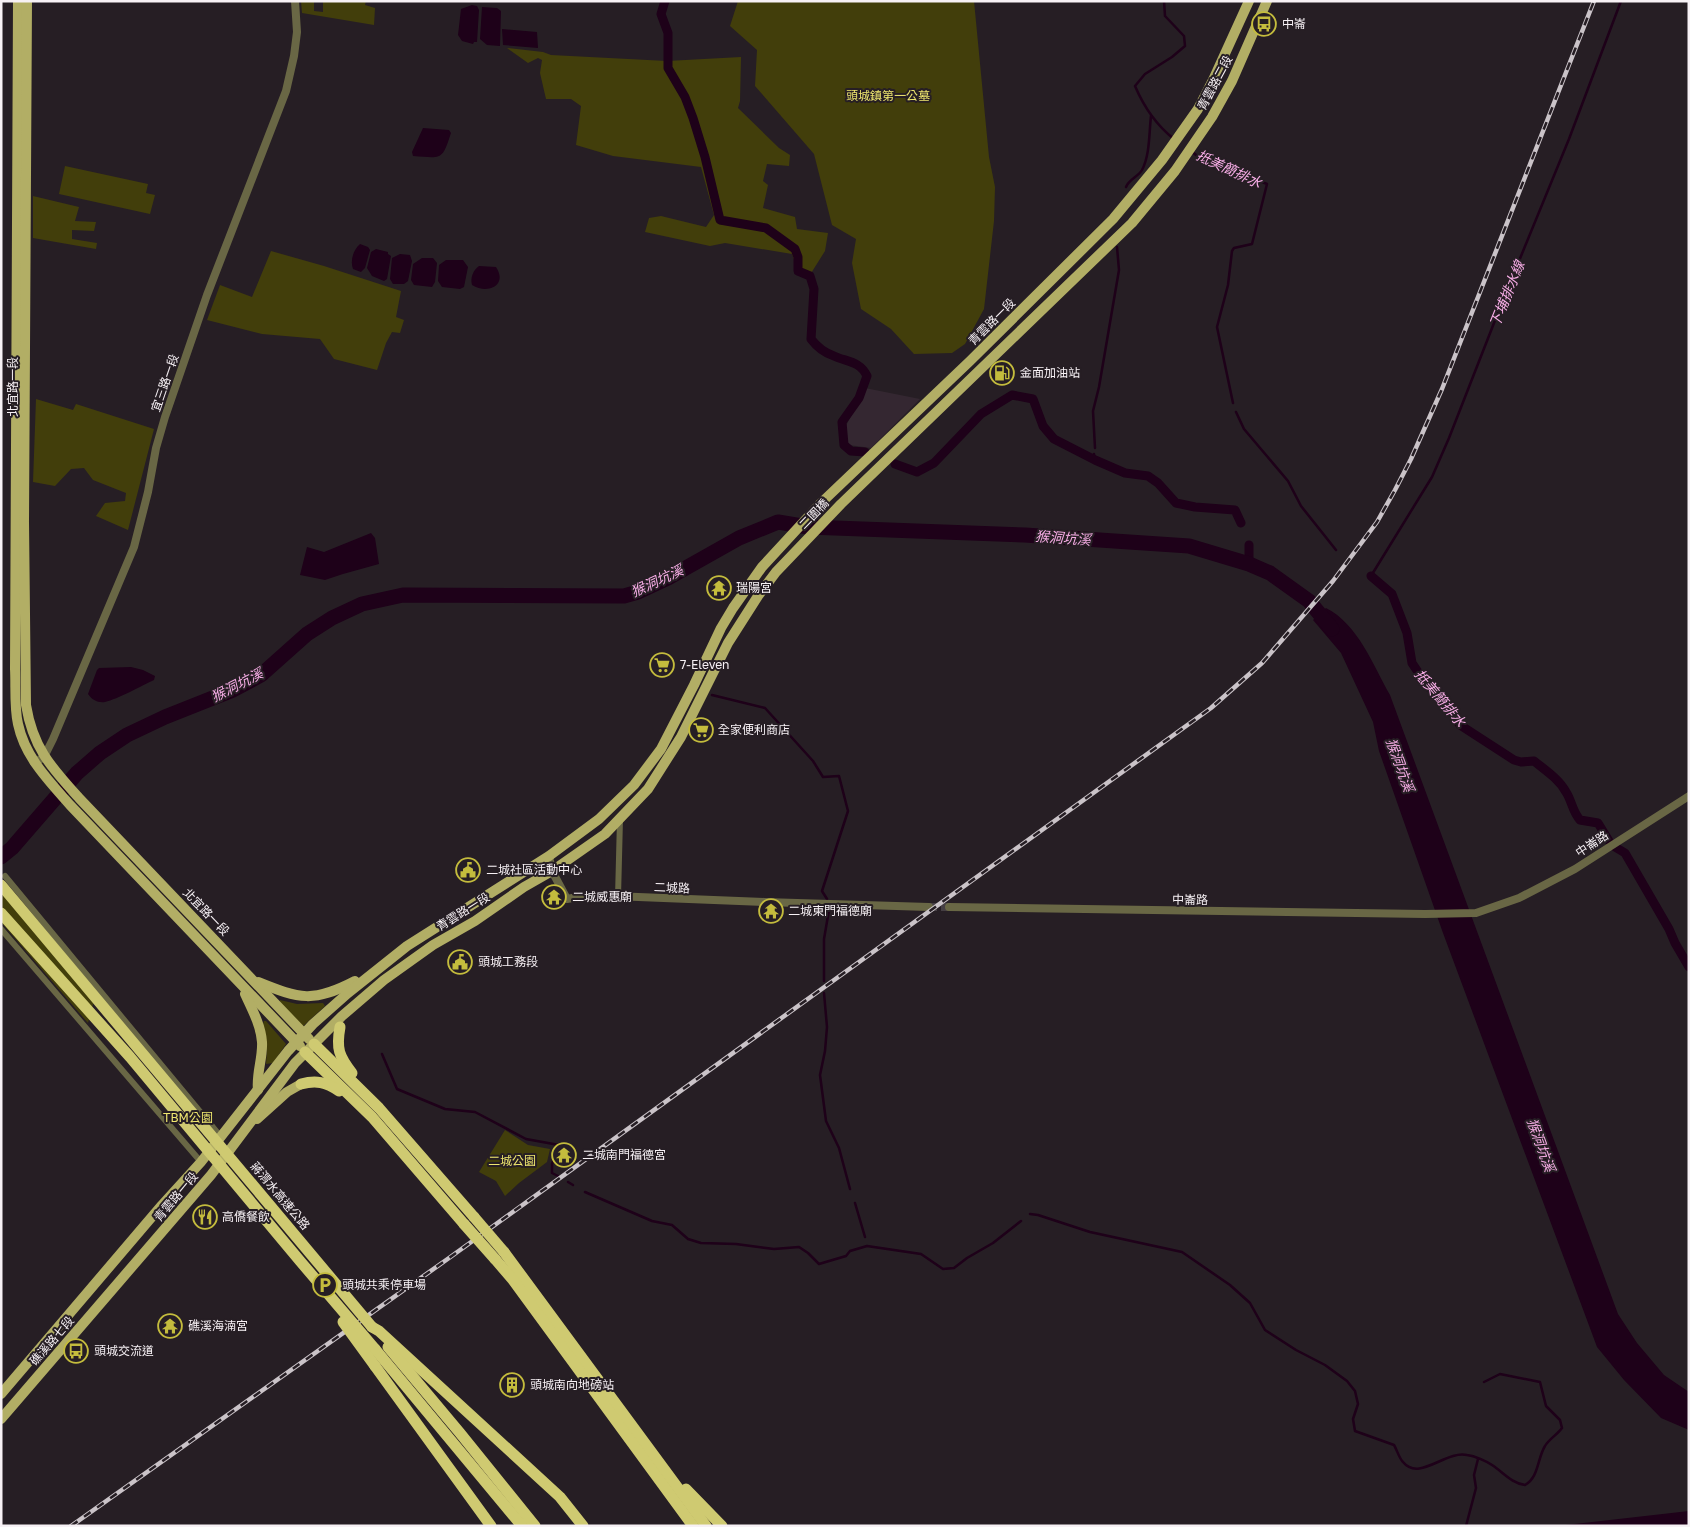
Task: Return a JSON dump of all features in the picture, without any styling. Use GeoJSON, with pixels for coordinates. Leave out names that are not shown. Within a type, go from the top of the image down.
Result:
{"type":"FeatureCollection","features":[{"type":"Feature","properties":{"kind":"highway","name":"蔣渭水高速公路"},"geometry":{"type":"LineString","coordinates":[[3,880],[372,1327],[382,1344],[522,1526]]}},
{"type":"Feature","properties":{"kind":"highway","name":"蔣渭水高速公路"},"geometry":{"type":"LineString","coordinates":[[1,913],[136,1064],[300,1262],[382,1344],[460,1433],[535,1526]]}},
{"type":"Feature","properties":{"kind":"highway"},"geometry":{"type":"LineString","coordinates":[[341,1021],[337,1044],[342,1061],[375,1113],[464,1224],[500,1256],[513,1280],[694,1526]]}},
{"type":"Feature","properties":{"kind":"highway"},"geometry":{"type":"LineString","coordinates":[[314,1044],[375,1113],[474,1217],[500,1256],[706,1526]]}},
{"type":"Feature","properties":{"kind":"highway"},"geometry":{"type":"LineString","coordinates":[[306,1052],[375,1113]]}},
{"type":"Feature","properties":{"kind":"highway"},"geometry":{"type":"LineString","coordinates":[[301,1084],[317,1081],[329,1084],[375,1113]]}},
{"type":"Feature","properties":{"kind":"highway"},"geometry":{"type":"LineString","coordinates":[[300,1262],[491,1526]]}},
{"type":"Feature","properties":{"kind":"highway"},"geometry":{"type":"LineString","coordinates":[[382,1344],[560,1497],[583,1526]]}},
{"type":"Feature","properties":{"kind":"highway"},"geometry":{"type":"LineString","coordinates":[[645,1444],[722,1526]]}},
{"type":"Feature","properties":{"kind":"main road","name":"北宜路一段"},"geometry":{"type":"LineString","coordinates":[[18,1],[15,669],[18,724],[27,749],[42,774],[243,988],[306,1052]]}},
{"type":"Feature","properties":{"kind":"main road","name":"北宜路一段"},"geometry":{"type":"LineString","coordinates":[[28,1],[24,513],[26,705],[28,722],[44,757],[79,798],[314,1044]]}},
{"type":"Feature","properties":{"kind":"main road","name":"青雲路二段"},"geometry":{"type":"LineString","coordinates":[[1162,160],[1198,108],[1249,1]]}},
{"type":"Feature","properties":{"kind":"main road","name":"青雲路二段"},"geometry":{"type":"LineString","coordinates":[[1175,171],[1232,81],[1267,1]]}},
{"type":"Feature","properties":{"kind":"main road","name":"青雲路一段"},"geometry":{"type":"LineString","coordinates":[[830,494],[970,361],[1113,219],[1162,160]]}},
{"type":"Feature","properties":{"kind":"main road","name":"青雲路一段"},"geometry":{"type":"LineString","coordinates":[[852,494],[1126,229],[1175,171]]}},
{"type":"Feature","properties":{"kind":"main road","name":"二圍橋"},"geometry":{"type":"LineString","coordinates":[[774,553],[830,494]]}},
{"type":"Feature","properties":{"kind":"main road","name":"二圍橋"},"geometry":{"type":"LineString","coordinates":[[794,552],[852,494]]}},
{"type":"Feature","properties":{"kind":"main road","name":"青雲路一段"},"geometry":{"type":"LineString","coordinates":[[122,1280],[211,1175],[294,1063],[314,1044],[384,980],[433,945],[475,921],[605,834],[648,789],[666,764],[689,723],[728,643],[758,596],[794,552]]}},
{"type":"Feature","properties":{"kind":"main road","name":"青雲路一段"},"geometry":{"type":"LineString","coordinates":[[105,1273],[201,1162],[296,1042],[348,992],[407,946],[548,856],[599,819],[640,778],[661,749],[721,628],[741,596],[774,553]]}},
{"type":"Feature","properties":{"kind":"main road"},"geometry":{"type":"LineString","coordinates":[[254,981],[289,995],[312,997],[335,991],[374,971]]}},
{"type":"Feature","properties":{"kind":"main road"},"geometry":{"type":"LineString","coordinates":[[243,988],[261,1036],[258,1090]]}},
{"type":"Feature","properties":{"kind":"main road"},"geometry":{"type":"LineString","coordinates":[[246,1128],[268,1111],[287,1092],[301,1084]]}},
{"type":"Feature","properties":{"kind":"main road","name":"礁溪路七段"},"geometry":{"type":"LineString","coordinates":[[1,1394],[105,1273]]}},
{"type":"Feature","properties":{"kind":"main road","name":"礁溪路七段"},"geometry":{"type":"LineString","coordinates":[[1,1419],[122,1280]]}},
{"type":"Feature","properties":{"kind":"street","name":"宜三路一段"},"geometry":{"type":"LineString","coordinates":[[44,757],[134,547],[148,492],[156,448],[165,417],[207,295],[286,91],[297,32],[295,1]]}},
{"type":"Feature","properties":{"kind":"street"},"geometry":{"type":"LineString","coordinates":[[34,763],[44,757]]}},
{"type":"Feature","properties":{"kind":"street","name":"中崙路"},"geometry":{"type":"LineString","coordinates":[[949,907],[1431,914],[1476,913],[1519,898],[1569,872],[1689,796]]}},
{"type":"Feature","properties":{"kind":"street"},"geometry":{"type":"LineString","coordinates":[[618,897],[620,819]]}},
{"type":"Feature","properties":{"kind":"street","name":"二城路"},"geometry":{"type":"LineString","coordinates":[[548,856],[552,871],[568,899],[588,895],[929,907]]}},
{"type":"Feature","properties":{"kind":"street"},"geometry":{"type":"LineString","coordinates":[[3,880],[221,1137]]}},
{"type":"Feature","properties":{"kind":"street"},"geometry":{"type":"LineString","coordinates":[[502,885],[510,897]]}},
{"type":"Feature","properties":{"kind":"street"},"geometry":{"type":"LineString","coordinates":[[1,928],[201,1162]]}},
{"type":"Feature","properties":{"kind":"shaded area"},"geometry":{"type":"Polygon","coordinates":[[[865,388],[920,399],[871,448],[849,445],[845,435],[846,426],[865,388]]]}},
{"type":"Feature","properties":{"kind":"green space"},"geometry":{"type":"Polygon","coordinates":[[[301,1],[314,1],[314,11],[323,12],[323,1],[366,1],[365,5],[375,8],[374,25],[302,13],[301,1]]]}},
{"type":"Feature","properties":{"kind":"green space","name":"頭城鎮第一公墓"},"geometry":{"type":"Polygon","coordinates":[[[738,1],[974,1],[989,157],[995,187],[994,221],[984,309],[965,344],[952,353],[914,354],[891,329],[861,309],[852,263],[856,239],[832,225],[814,154],[755,86],[757,50],[730,26],[738,1]]]}},
{"type":"Feature","properties":{"kind":"green space"},"geometry":{"type":"Polygon","coordinates":[[[507,48],[543,52],[551,55],[667,61],[741,57],[740,101],[738,108],[779,148],[790,155],[789,166],[767,164],[763,181],[768,185],[763,208],[795,217],[797,229],[828,233],[825,251],[808,278],[799,272],[792,254],[725,243],[710,246],[645,232],[649,218],[661,216],[706,227],[714,215],[701,167],[613,156],[576,145],[581,106],[571,99],[546,99],[540,73],[542,60],[538,58],[528,63],[507,48]]]}},
{"type":"Feature","properties":{"kind":"green space"},"geometry":{"type":"Polygon","coordinates":[[[65,166],[148,184],[146,193],[155,195],[150,214],[59,194],[65,166]]]}},
{"type":"Feature","properties":{"kind":"green space"},"geometry":{"type":"Polygon","coordinates":[[[33,196],[79,207],[75,221],[96,222],[94,231],[72,230],[72,239],[97,243],[96,249],[33,238],[33,196]]]}},
{"type":"Feature","properties":{"kind":"green space"},"geometry":{"type":"Polygon","coordinates":[[[271,251],[401,291],[396,317],[404,320],[400,333],[392,332],[386,343],[377,370],[334,359],[320,339],[262,334],[207,320],[220,285],[252,297],[271,251]]]}},
{"type":"Feature","properties":{"kind":"green space"},"geometry":{"type":"Polygon","coordinates":[[[36,399],[73,410],[76,404],[154,429],[128,530],[96,516],[105,503],[125,501],[126,493],[93,480],[84,468],[71,469],[55,486],[33,482],[36,399]]]}},
{"type":"Feature","properties":{"kind":"green space"},"geometry":{"type":"Polygon","coordinates":[[[1,883],[96,993],[88,1023],[1,922],[1,883]]]}},
{"type":"Feature","properties":{"kind":"green space"},"geometry":{"type":"Polygon","coordinates":[[[280,1000],[297,1004],[323,1003],[325,1006],[302,1027],[280,1000]]]}},
{"type":"Feature","properties":{"kind":"green space"},"geometry":{"type":"Polygon","coordinates":[[[264,1021],[286,1044],[273,1063],[266,1064],[267,1049],[264,1021]]]}},
{"type":"Feature","properties":{"kind":"green space","name":"二城公園"},"geometry":{"type":"Polygon","coordinates":[[[505,1130],[528,1145],[550,1149],[547,1162],[505,1196],[496,1181],[479,1172],[505,1130]]]}},
{"type":"Feature","properties":{"kind":"water"},"geometry":{"type":"Polygon","coordinates":[[[472,5],[477,6],[479,10],[477,42],[473,44],[462,41],[458,35],[461,9],[472,5]]]}},
{"type":"Feature","properties":{"kind":"water"},"geometry":{"type":"Polygon","coordinates":[[[482,7],[497,8],[501,11],[500,46],[487,45],[480,39],[482,7]]]}},
{"type":"Feature","properties":{"kind":"water"},"geometry":{"type":"Polygon","coordinates":[[[502,29],[537,32],[538,48],[503,45],[502,29]]]}},
{"type":"Feature","properties":{"kind":"water"},"geometry":{"type":"Polygon","coordinates":[[[423,128],[449,130],[451,133],[440,156],[413,156],[412,152],[423,128]]]}},
{"type":"Feature","properties":{"kind":"water"},"geometry":{"type":"Polygon","coordinates":[[[360,244],[368,247],[370,250],[365,268],[361,272],[353,269],[352,263],[354,252],[360,244]]]}},
{"type":"Feature","properties":{"kind":"water"},"geometry":{"type":"Polygon","coordinates":[[[376,249],[388,252],[391,256],[387,279],[384,281],[372,276],[367,268],[371,252],[376,249]]]}},
{"type":"Feature","properties":{"kind":"water"},"geometry":{"type":"Polygon","coordinates":[[[400,254],[410,255],[412,261],[408,281],[404,284],[393,284],[390,279],[392,258],[400,254]]]}},
{"type":"Feature","properties":{"kind":"water"},"geometry":{"type":"Polygon","coordinates":[[[422,258],[433,258],[437,263],[435,282],[432,287],[414,285],[411,280],[413,264],[422,258]]]}},
{"type":"Feature","properties":{"kind":"water"},"geometry":{"type":"Polygon","coordinates":[[[446,260],[463,260],[468,267],[464,287],[460,289],[442,287],[438,281],[439,265],[446,260]]]}},
{"type":"Feature","properties":{"kind":"water"},"geometry":{"type":"Polygon","coordinates":[[[479,266],[496,267],[500,279],[498,283],[484,289],[472,285],[472,274],[479,266]]]}},
{"type":"Feature","properties":{"kind":"water"},"geometry":{"type":"Polygon","coordinates":[[[371,533],[375,538],[379,564],[325,580],[300,575],[307,547],[324,552],[371,533]]]}},
{"type":"Feature","properties":{"kind":"water"},"geometry":{"type":"Polygon","coordinates":[[[1326,608],[1347,624],[1356,635],[1364,646],[1390,695],[1618,1314],[1637,1343],[1664,1375],[1689,1392],[1689,1430],[1661,1418],[1624,1380],[1597,1347],[1443,933],[1379,751],[1373,722],[1341,653],[1313,620],[1326,608]]]}},
{"type":"Feature","properties":{"kind":"water"},"geometry":{"type":"Polygon","coordinates":[[[131,667],[155,676],[154,680],[105,702],[95,701],[88,694],[99,668],[131,667]]]}},
{"type":"Feature","properties":{"kind":"water"},"geometry":{"type":"Polygon","coordinates":[[[1689,1511],[1689,1526],[1557,1526],[1689,1511]]]}},
{"type":"Feature","properties":{"kind":"waterway"},"geometry":{"type":"LineString","coordinates":[[665,1],[661,14],[668,33],[668,68],[685,97],[693,118],[705,157],[720,220],[766,228],[795,249],[798,257],[798,271],[810,276],[814,289],[811,339],[827,353],[861,367],[867,376],[859,398],[842,422],[844,445],[851,451],[865,452]]}},
{"type":"Feature","properties":{"kind":"waterway","name":"抵美簡排水"},"geometry":{"type":"LineString","coordinates":[[1164,1],[1165,16],[1184,36],[1185,46],[1172,57],[1145,74],[1135,86],[1151,115],[1174,139]]}},
{"type":"Feature","properties":{"kind":"waterway","name":"下埔排水線"},"geometry":{"type":"LineString","coordinates":[[1371,576],[1432,477],[1449,438],[1569,139],[1621,1]]}},
{"type":"Feature","properties":{"kind":"waterway"},"geometry":{"type":"LineString","coordinates":[[1126,187],[1142,170],[1145,164],[1151,116]]}},
{"type":"Feature","properties":{"kind":"waterway","name":"抵美簡排水"},"geometry":{"type":"LineString","coordinates":[[1191,151],[1196,155],[1267,184],[1252,244],[1234,248],[1232,251],[1228,285],[1217,327],[1233,403]]}},
{"type":"Feature","properties":{"kind":"waterway"},"geometry":{"type":"LineString","coordinates":[[1095,448],[1093,411],[1099,387],[1119,270],[1117,247]]}},
{"type":"Feature","properties":{"kind":"waterway"},"geometry":{"type":"LineString","coordinates":[[895,464],[917,472],[934,463],[981,414],[1012,395],[1033,399],[1043,426],[1054,439],[1125,473],[1148,476],[1158,483],[1176,503],[1195,507],[1235,510],[1241,523]]}},
{"type":"Feature","properties":{"kind":"waterway","name":"抵美簡排水"},"geometry":{"type":"LineString","coordinates":[[1236,412],[1244,429],[1288,481],[1301,506],[1336,550]]}},
{"type":"Feature","properties":{"kind":"waterway"},"geometry":{"type":"LineString","coordinates":[[1094,454],[1095,460]]}},
{"type":"Feature","properties":{"kind":"waterway","name":"猴洞坑溪"},"geometry":{"type":"LineString","coordinates":[[1,857],[12,848],[77,773],[100,753],[127,735],[165,717],[233,690],[261,675],[307,634],[332,618],[362,604],[403,595],[624,596],[638,592],[668,578],[739,538],[778,522],[808,527],[1025,535],[1189,546],[1249,564],[1270,573],[1309,601],[1332,629]]}},
{"type":"Feature","properties":{"kind":"waterway"},"geometry":{"type":"LineString","coordinates":[[1249,545],[1249,564]]}},
{"type":"Feature","properties":{"kind":"waterway","name":"抵美簡排水"},"geometry":{"type":"LineString","coordinates":[[1371,576],[1392,594],[1407,633],[1412,663],[1426,684],[1447,705],[1460,725],[1514,760],[1521,762],[1534,761],[1560,783],[1580,820],[1598,823],[1609,841]]}},
{"type":"Feature","properties":{"kind":"waterway"},"geometry":{"type":"LineString","coordinates":[[712,695],[765,708],[813,761],[823,777],[839,776],[848,811],[822,891],[827,899]]}},
{"type":"Feature","properties":{"kind":"waterway","name":"抵美簡排水"},"geometry":{"type":"LineString","coordinates":[[1615,847],[1625,853],[1689,967]]}},
{"type":"Feature","properties":{"kind":"waterway"},"geometry":{"type":"LineString","coordinates":[[824,981],[824,939],[828,906]]}},
{"type":"Feature","properties":{"kind":"waterway"},"geometry":{"type":"LineString","coordinates":[[824,993],[827,1027],[820,1075],[826,1121],[839,1148],[850,1189]]}},
{"type":"Feature","properties":{"kind":"waterway"},"geometry":{"type":"LineString","coordinates":[[382,1054],[397,1089],[445,1109],[475,1112],[526,1139],[559,1145],[552,1164],[552,1173],[558,1176]]}},
{"type":"Feature","properties":{"kind":"waterway"},"geometry":{"type":"LineString","coordinates":[[568,1182],[573,1185]]}},
{"type":"Feature","properties":{"kind":"waterway"},"geometry":{"type":"LineString","coordinates":[[585,1192],[652,1221],[672,1225],[688,1239],[701,1243],[736,1244],[774,1249],[799,1247],[819,1264],[846,1256],[850,1251],[867,1246],[921,1254],[943,1269],[954,1268],[993,1243],[1021,1221]]}},
{"type":"Feature","properties":{"kind":"waterway"},"geometry":{"type":"LineString","coordinates":[[855,1203],[865,1237]]}},
{"type":"Feature","properties":{"kind":"waterway"},"geometry":{"type":"LineString","coordinates":[[1030,1214],[1090,1232],[1182,1252],[1230,1285],[1250,1303],[1265,1330],[1296,1350],[1325,1365],[1347,1381],[1355,1391],[1358,1404],[1353,1419],[1355,1431],[1394,1445],[1402,1460],[1409,1467],[1417,1469],[1450,1457],[1467,1455],[1487,1462],[1511,1480],[1525,1485],[1533,1477],[1545,1446],[1562,1428],[1560,1420],[1546,1406],[1540,1382],[1500,1374],[1484,1382]]}},
{"type":"Feature","properties":{"kind":"waterway"},"geometry":{"type":"LineString","coordinates":[[1466,1526],[1476,1488],[1474,1475],[1478,1459]]}},
{"type":"Feature","properties":{"kind":"tunnel"},"geometry":{"type":"LineString","coordinates":[[929,907],[949,907]]}},
{"type":"Feature","properties":{"kind":"railway"},"geometry":{"type":"LineString","coordinates":[[71,1526],[449,1258],[1211,708],[1262,663],[1333,581],[1377,522],[1411,459],[1442,389],[1594,1]]}},
{"type":"Feature","properties":{"kind":"place","name":"中崙"},"geometry":{"type":"Point","coordinates":[1264,24]}},
{"type":"Feature","properties":{"kind":"place","name":"金面加油站"},"geometry":{"type":"Point","coordinates":[1002,373]}},
{"type":"Feature","properties":{"kind":"place","name":"瑞陽宮"},"geometry":{"type":"Point","coordinates":[719,588]}},
{"type":"Feature","properties":{"kind":"place","name":"7-Eleven"},"geometry":{"type":"Point","coordinates":[662,665]}},
{"type":"Feature","properties":{"kind":"place","name":"全家便利商店"},"geometry":{"type":"Point","coordinates":[701,730]}},
{"type":"Feature","properties":{"kind":"place","name":"二城社區活動中心"},"geometry":{"type":"Point","coordinates":[468,870]}},
{"type":"Feature","properties":{"kind":"place","name":"二城威惠廟"},"geometry":{"type":"Point","coordinates":[554,897]}},
{"type":"Feature","properties":{"kind":"place","name":"二城東門福德廟"},"geometry":{"type":"Point","coordinates":[771,911]}},
{"type":"Feature","properties":{"kind":"place","name":"頭城工務段"},"geometry":{"type":"Point","coordinates":[460,962]}},
{"type":"Feature","properties":{"kind":"place","name":"二城南門福德宮"},"geometry":{"type":"Point","coordinates":[564,1155]}},
{"type":"Feature","properties":{"kind":"place","name":"高僑餐飲"},"geometry":{"type":"Point","coordinates":[205,1217]}},
{"type":"Feature","properties":{"kind":"place","name":"頭城共乘停車場"},"geometry":{"type":"Point","coordinates":[325,1285]}},
{"type":"Feature","properties":{"kind":"place","name":"礁溪海湳宮"},"geometry":{"type":"Point","coordinates":[170,1326]}},
{"type":"Feature","properties":{"kind":"place","name":"頭城交流道"},"geometry":{"type":"Point","coordinates":[76,1351]}},
{"type":"Feature","properties":{"kind":"place","name":"頭城南向地磅站"},"geometry":{"type":"Point","coordinates":[512,1385]}},
{"type":"Feature","properties":{"kind":"park label","name":"TBM公園"},"geometry":{"type":"Point","coordinates":[188,1118]}}]}
